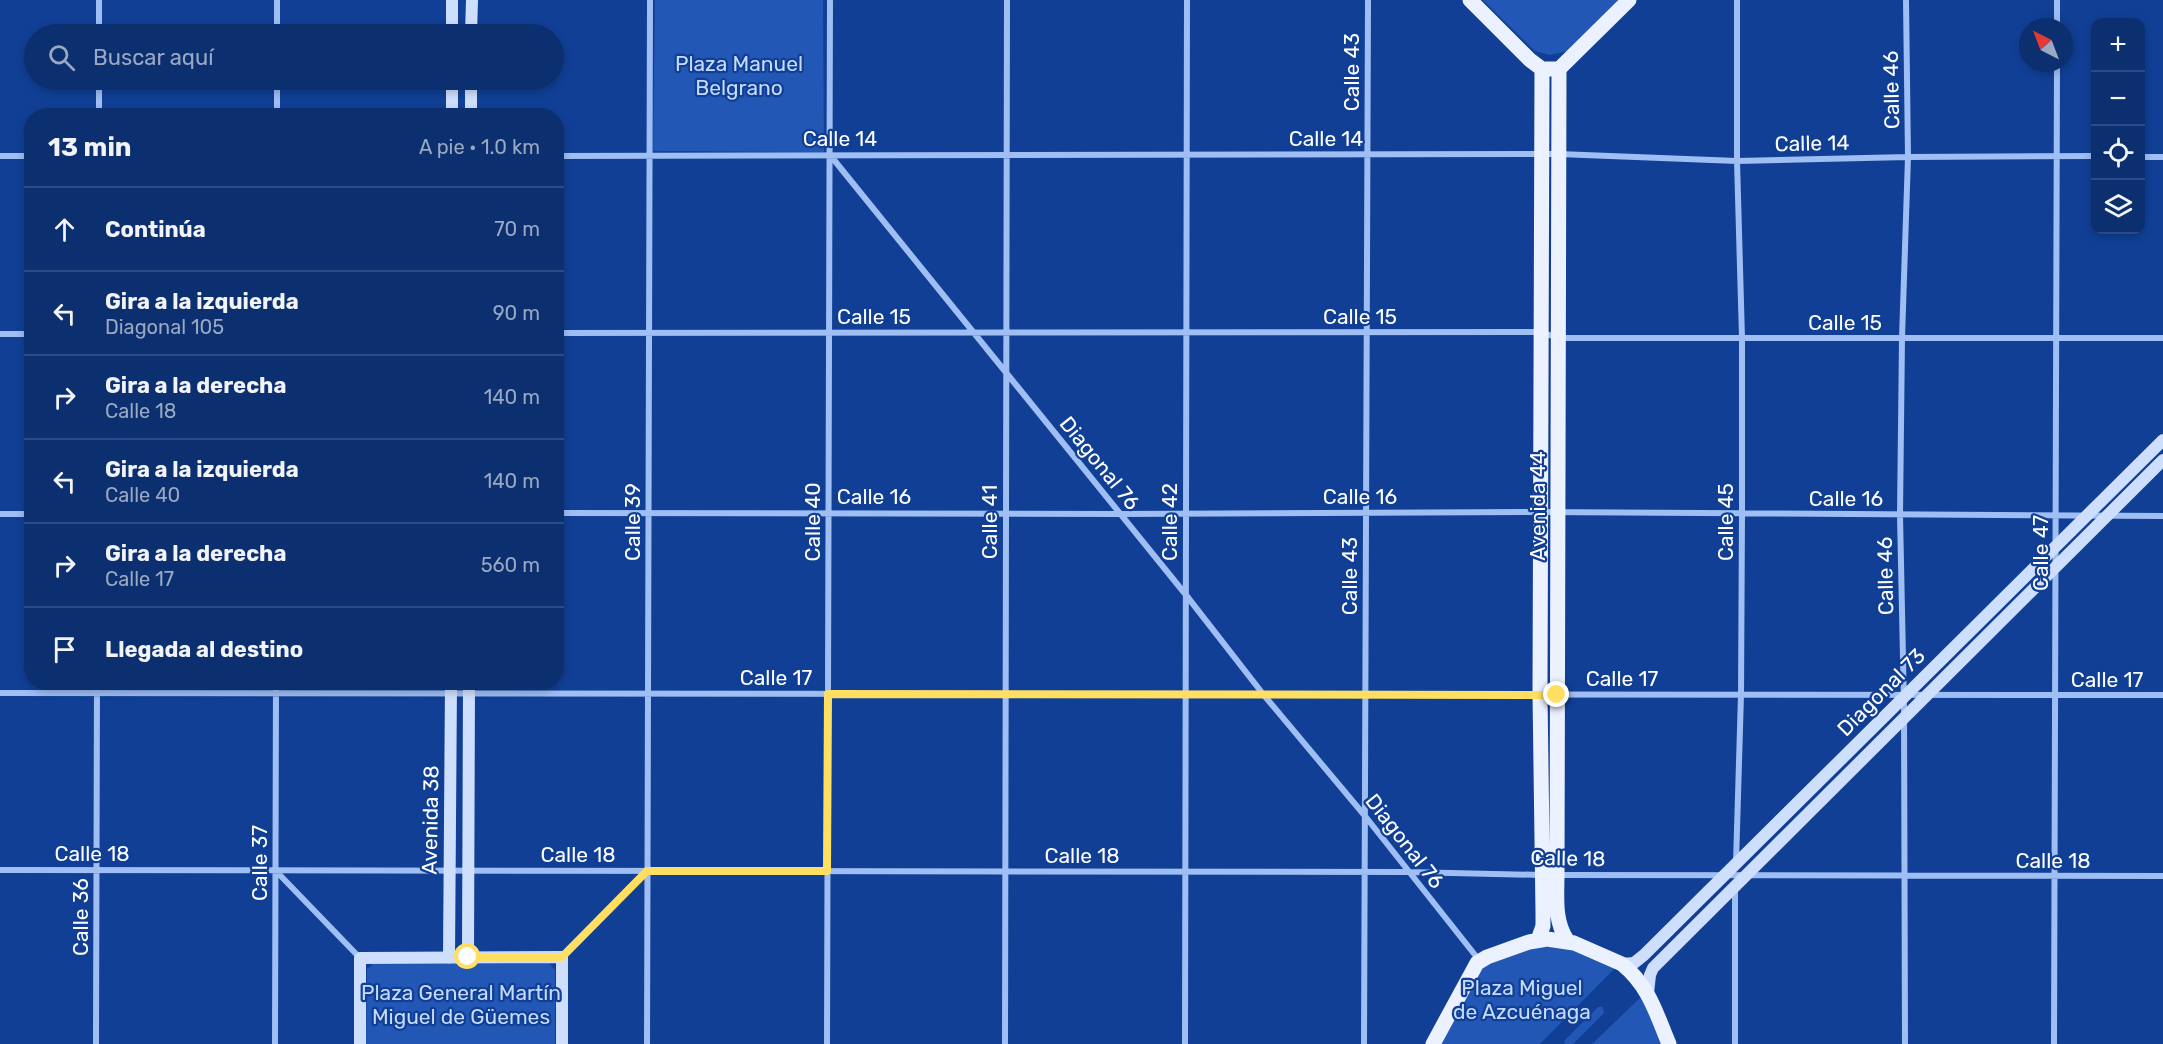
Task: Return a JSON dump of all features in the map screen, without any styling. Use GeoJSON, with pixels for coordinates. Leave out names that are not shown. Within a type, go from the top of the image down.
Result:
{"type":"FeatureCollection","features":[{"type":"Feature","properties":{"kind":"main road"},"geometry":{"type":"LineString","coordinates":[[452,0],[452,24]]}},
{"type":"Feature","properties":{"kind":"main road"},"geometry":{"type":"LineString","coordinates":[[471,24],[472,0]]}},
{"type":"Feature","properties":{"kind":"main road"},"geometry":{"type":"LineString","coordinates":[[1470,0],[1530,60],[1542,69],[1559,69],[1629,0]]}},
{"type":"Feature","properties":{"kind":"main road","name":"Avenida 44"},"geometry":{"type":"LineString","coordinates":[[1542,69],[1540,695],[1549,875],[1561,930],[1567,940]]}},
{"type":"Feature","properties":{"kind":"main road","name":"Avenida 44"},"geometry":{"type":"LineString","coordinates":[[1538,940],[1549,875],[1557,695],[1559,69]]}},
{"type":"Feature","properties":{"kind":"main road"},"geometry":{"type":"LineString","coordinates":[[452,90],[452,108]]}},
{"type":"Feature","properties":{"kind":"main road"},"geometry":{"type":"LineString","coordinates":[[471,90],[471,108]]}},
{"type":"Feature","properties":{"kind":"main road","name":"Diagonal 73"},"geometry":{"type":"LineString","coordinates":[[1648,993],[1653,968],[1735,876],[1904,696],[2163,440]]}},
{"type":"Feature","properties":{"kind":"main road","name":"Diagonal 73"},"geometry":{"type":"LineString","coordinates":[[1622,964],[1634,963],[1735,876],[1905,718],[2163,460]]}},
{"type":"Feature","properties":{"kind":"main road","name":"Avenida 38"},"geometry":{"type":"LineString","coordinates":[[449,958],[451,690]]}},
{"type":"Feature","properties":{"kind":"main road","name":"Avenida 38"},"geometry":{"type":"LineString","coordinates":[[468,957],[469,690]]}},
{"type":"Feature","properties":{"kind":"main road"},"geometry":{"type":"LineString","coordinates":[[1433,1044],[1475,966],[1480,961],[1538,940],[1567,940],[1622,964],[1638,979],[1648,993],[1669,1044]]}},
{"type":"Feature","properties":{"kind":"main road"},"geometry":{"type":"LineString","coordinates":[[360,1044],[360,958],[562,957],[561,1044]]}},
{"type":"Feature","properties":{"kind":"street"},"geometry":{"type":"LineString","coordinates":[[99,0],[99,24]]}},
{"type":"Feature","properties":{"kind":"street"},"geometry":{"type":"LineString","coordinates":[[277,24],[278,0]]}},
{"type":"Feature","properties":{"kind":"street","name":"Calle 39"},"geometry":{"type":"LineString","coordinates":[[647,1044],[650,0]]}},
{"type":"Feature","properties":{"kind":"street","name":"Calle 40"},"geometry":{"type":"LineString","coordinates":[[827,1044],[830,0]]}},
{"type":"Feature","properties":{"kind":"street","name":"Calle 41"},"geometry":{"type":"LineString","coordinates":[[1005,1044],[1007,0]]}},
{"type":"Feature","properties":{"kind":"street","name":"Calle 42"},"geometry":{"type":"LineString","coordinates":[[1185,1044],[1187,0]]}},
{"type":"Feature","properties":{"kind":"street","name":"Calle 43"},"geometry":{"type":"LineString","coordinates":[[1364,1044],[1368,0]]}},
{"type":"Feature","properties":{"kind":"street","name":"Calle 45"},"geometry":{"type":"LineString","coordinates":[[1735,1044],[1735,876],[1741,695],[1742,514],[1737,0]]}},
{"type":"Feature","properties":{"kind":"street","name":"Calle 46"},"geometry":{"type":"LineString","coordinates":[[1905,1044],[1905,718],[1900,515],[1902,338],[1908,157],[1906,0]]}},
{"type":"Feature","properties":{"kind":"street"},"geometry":{"type":"LineString","coordinates":[[2057,0],[2057,18]]}},
{"type":"Feature","properties":{"kind":"street","name":"Calle 47"},"geometry":{"type":"LineString","coordinates":[[2054,1044],[2057,72]]}},
{"type":"Feature","properties":{"kind":"street"},"geometry":{"type":"LineString","coordinates":[[99,90],[99,108]]}},
{"type":"Feature","properties":{"kind":"street"},"geometry":{"type":"LineString","coordinates":[[277,90],[277,108]]}},
{"type":"Feature","properties":{"kind":"street","name":"Diagonal 76"},"geometry":{"type":"LineString","coordinates":[[830,154],[1480,961]]}},
{"type":"Feature","properties":{"kind":"street","name":"Calle 14"},"geometry":{"type":"LineString","coordinates":[[564,156],[1559,154],[1737,161],[2091,156]]}},
{"type":"Feature","properties":{"kind":"street"},"geometry":{"type":"LineString","coordinates":[[0,156],[24,156]]}},
{"type":"Feature","properties":{"kind":"street"},"geometry":{"type":"LineString","coordinates":[[2145,157],[2163,157]]}},
{"type":"Feature","properties":{"kind":"street","name":"Calle 15"},"geometry":{"type":"LineString","coordinates":[[564,333],[1541,332],[1558,338],[2163,338]]}},
{"type":"Feature","properties":{"kind":"street"},"geometry":{"type":"LineString","coordinates":[[0,334],[24,334]]}},
{"type":"Feature","properties":{"kind":"street","name":"Calle 16"},"geometry":{"type":"LineString","coordinates":[[564,513],[1558,512],[2163,516]]}},
{"type":"Feature","properties":{"kind":"street"},"geometry":{"type":"LineString","coordinates":[[0,514],[24,514]]}},
{"type":"Feature","properties":{"kind":"street","name":"Calle 17"},"geometry":{"type":"LineString","coordinates":[[0,693],[276,693],[381,690]]}},
{"type":"Feature","properties":{"kind":"street","name":"Calle 17"},"geometry":{"type":"LineString","coordinates":[[541,690],[828,694],[2163,695]]}},
{"type":"Feature","properties":{"kind":"street","name":"Calle 36"},"geometry":{"type":"LineString","coordinates":[[96,1044],[97,693]]}},
{"type":"Feature","properties":{"kind":"street","name":"Calle 37"},"geometry":{"type":"LineString","coordinates":[[275,1044],[276,693]]}},
{"type":"Feature","properties":{"kind":"street","name":"Calle 18"},"geometry":{"type":"LineString","coordinates":[[0,870],[1408,872],[1735,876],[2163,876]]}},
{"type":"Feature","properties":{"kind":"street"},"geometry":{"type":"LineString","coordinates":[[275,870],[360,958]]}},
{"type":"Feature","properties":{"kind":"street"},"geometry":{"type":"LineString","coordinates":[[562,957],[647,871]]}},
{"type":"Feature","properties":{"kind":"green space","name":"Plaza Manuel Belgrano"},"geometry":{"type":"Polygon","coordinates":[[[655,0],[823,0],[824,152],[653,151],[655,0]]]}},
{"type":"Feature","properties":{"kind":"green space"},"geometry":{"type":"Polygon","coordinates":[[[1483,0],[1619,0],[1568,51],[1550,55],[1535,51],[1483,0]]]}},
{"type":"Feature","properties":{"kind":"green space","name":"Plaza Miguel de Azcuénaga"},"geometry":{"type":"Polygon","coordinates":[[[1558,943],[1615,968],[1540,1044],[1439,1044],[1477,972],[1489,962],[1543,944],[1558,943]]]}},
{"type":"Feature","properties":{"kind":"green space","name":"Plaza General Martín Miguel de Güemes"},"geometry":{"type":"Polygon","coordinates":[[[549,963],[555,970],[555,1044],[366,1044],[367,969],[373,964],[549,963]]]}},
{"type":"Feature","properties":{"kind":"green space","name":"Plaza Miguel de Azcuénaga"},"geometry":{"type":"Polygon","coordinates":[[[1642,996],[1662,1044],[1592,1044],[1642,996]]]}},
{"type":"Feature","properties":{"kind":"green space"},"geometry":{"type":"Polygon","coordinates":[[[1598,1007],[1603,1007],[1604,1013],[1573,1044],[1565,1044],[1564,1041],[1598,1007]]]}},
{"type":"Feature","properties":{"kind":"route"},"geometry":{"type":"LineString","coordinates":[[468,957],[562,957],[647,871],[827,871],[828,694],[1557,695]]}}]}
